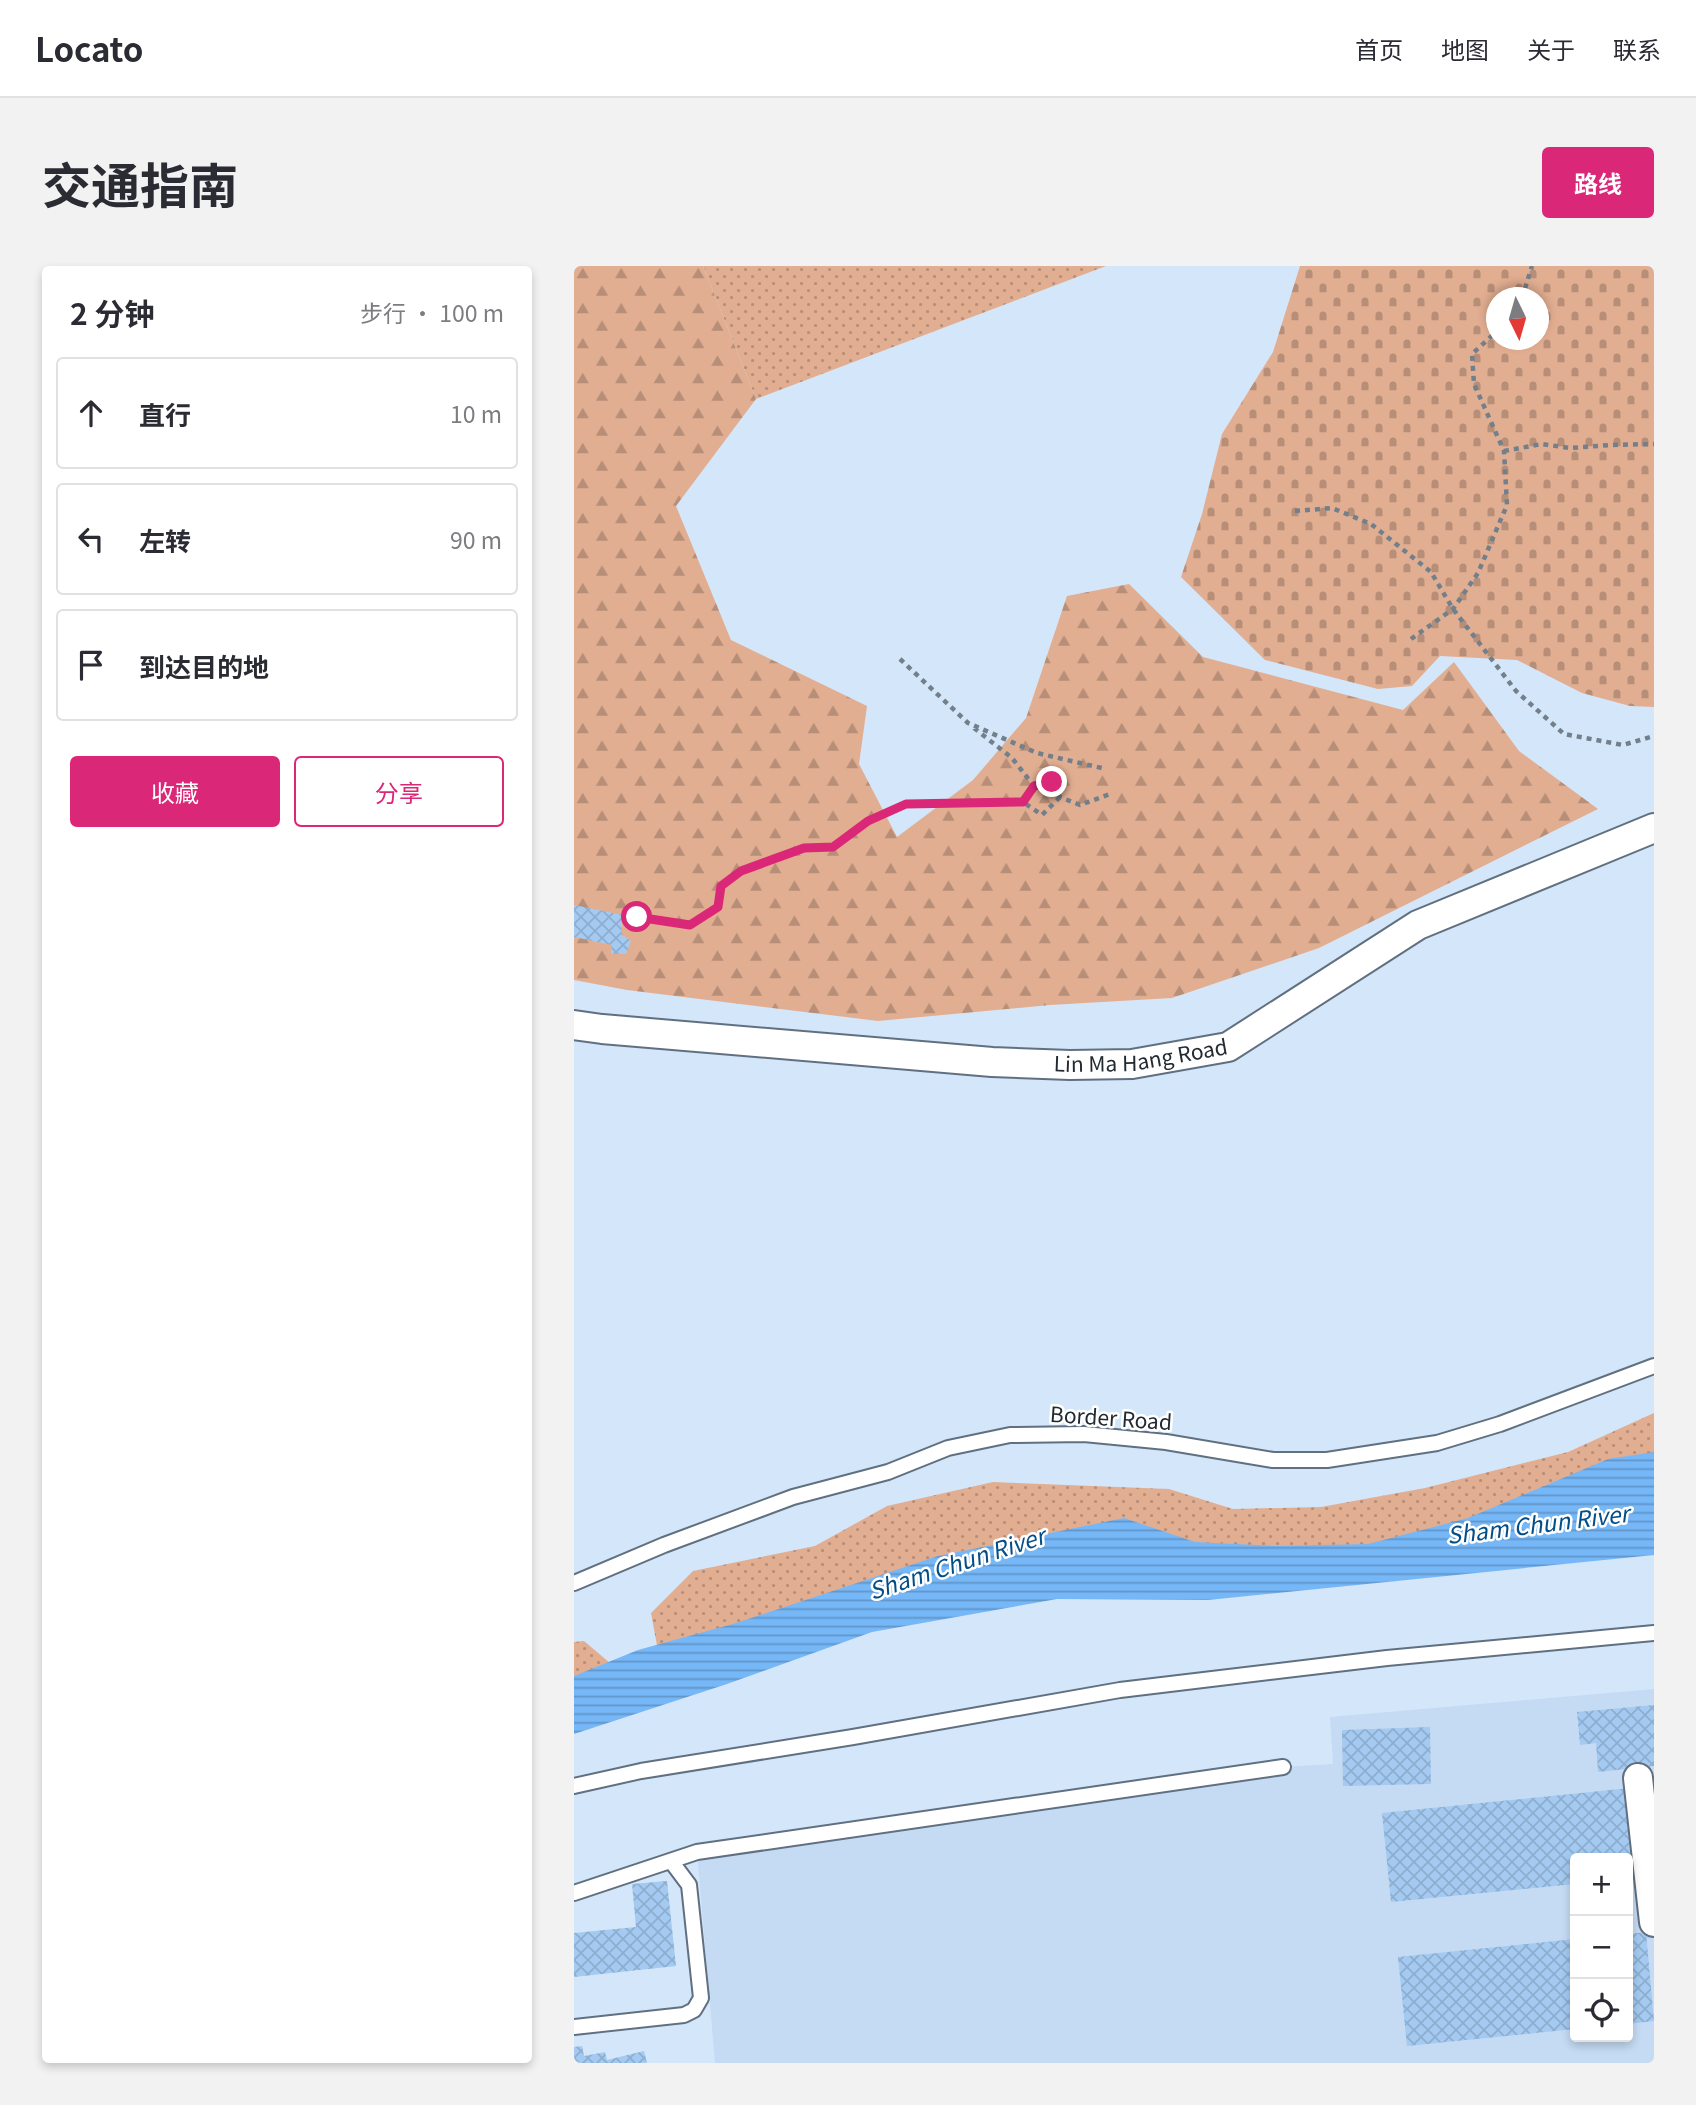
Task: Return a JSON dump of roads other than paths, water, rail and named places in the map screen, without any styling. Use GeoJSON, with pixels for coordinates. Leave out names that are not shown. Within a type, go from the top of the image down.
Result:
{"type":"FeatureCollection","features":[{"type":"Feature","properties":{"kind":"street","name":"Lin Ma Hang Road"},"geometry":{"type":"LineString","coordinates":[[574,1025],[979,1060],[1070,1065],[1132,1064],[1228,1047],[1418,925],[1654,828]]}},
{"type":"Feature","properties":{"kind":"street"},"geometry":{"type":"LineString","coordinates":[[1638,1778],[1654,1922]]}},
{"type":"Feature","properties":{"kind":"lane","name":"Border Road"},"geometry":{"type":"LineString","coordinates":[[574,1583],[664,1545],[793,1497],[888,1472],[948,1448],[1010,1435],[1084,1434],[1166,1442],[1273,1460],[1327,1460],[1437,1443],[1500,1424],[1654,1366]]}},
{"type":"Feature","properties":{"kind":"lane"},"geometry":{"type":"LineString","coordinates":[[574,1786],[641,1771],[1120,1690],[1387,1658],[1654,1633]]}},
{"type":"Feature","properties":{"kind":"lane"},"geometry":{"type":"LineString","coordinates":[[574,1893],[697,1852],[1283,1767]]}},
{"type":"Feature","properties":{"kind":"lane"},"geometry":{"type":"LineString","coordinates":[[574,2027],[684,2015],[694,2010],[701,1998],[689,1885],[671,1861]]}},
{"type":"Feature","properties":{"kind":"water","name":"Sham Chun River"},"geometry":{"type":"Polygon","coordinates":[[[1654,1452],[1654,1555],[1208,1600],[1057,1599],[872,1632],[727,1684],[574,1734],[574,1676],[638,1650],[733,1624],[938,1556],[1124,1518],[1195,1542],[1276,1546],[1368,1544],[1468,1518],[1608,1459],[1654,1452]]]}}]}
